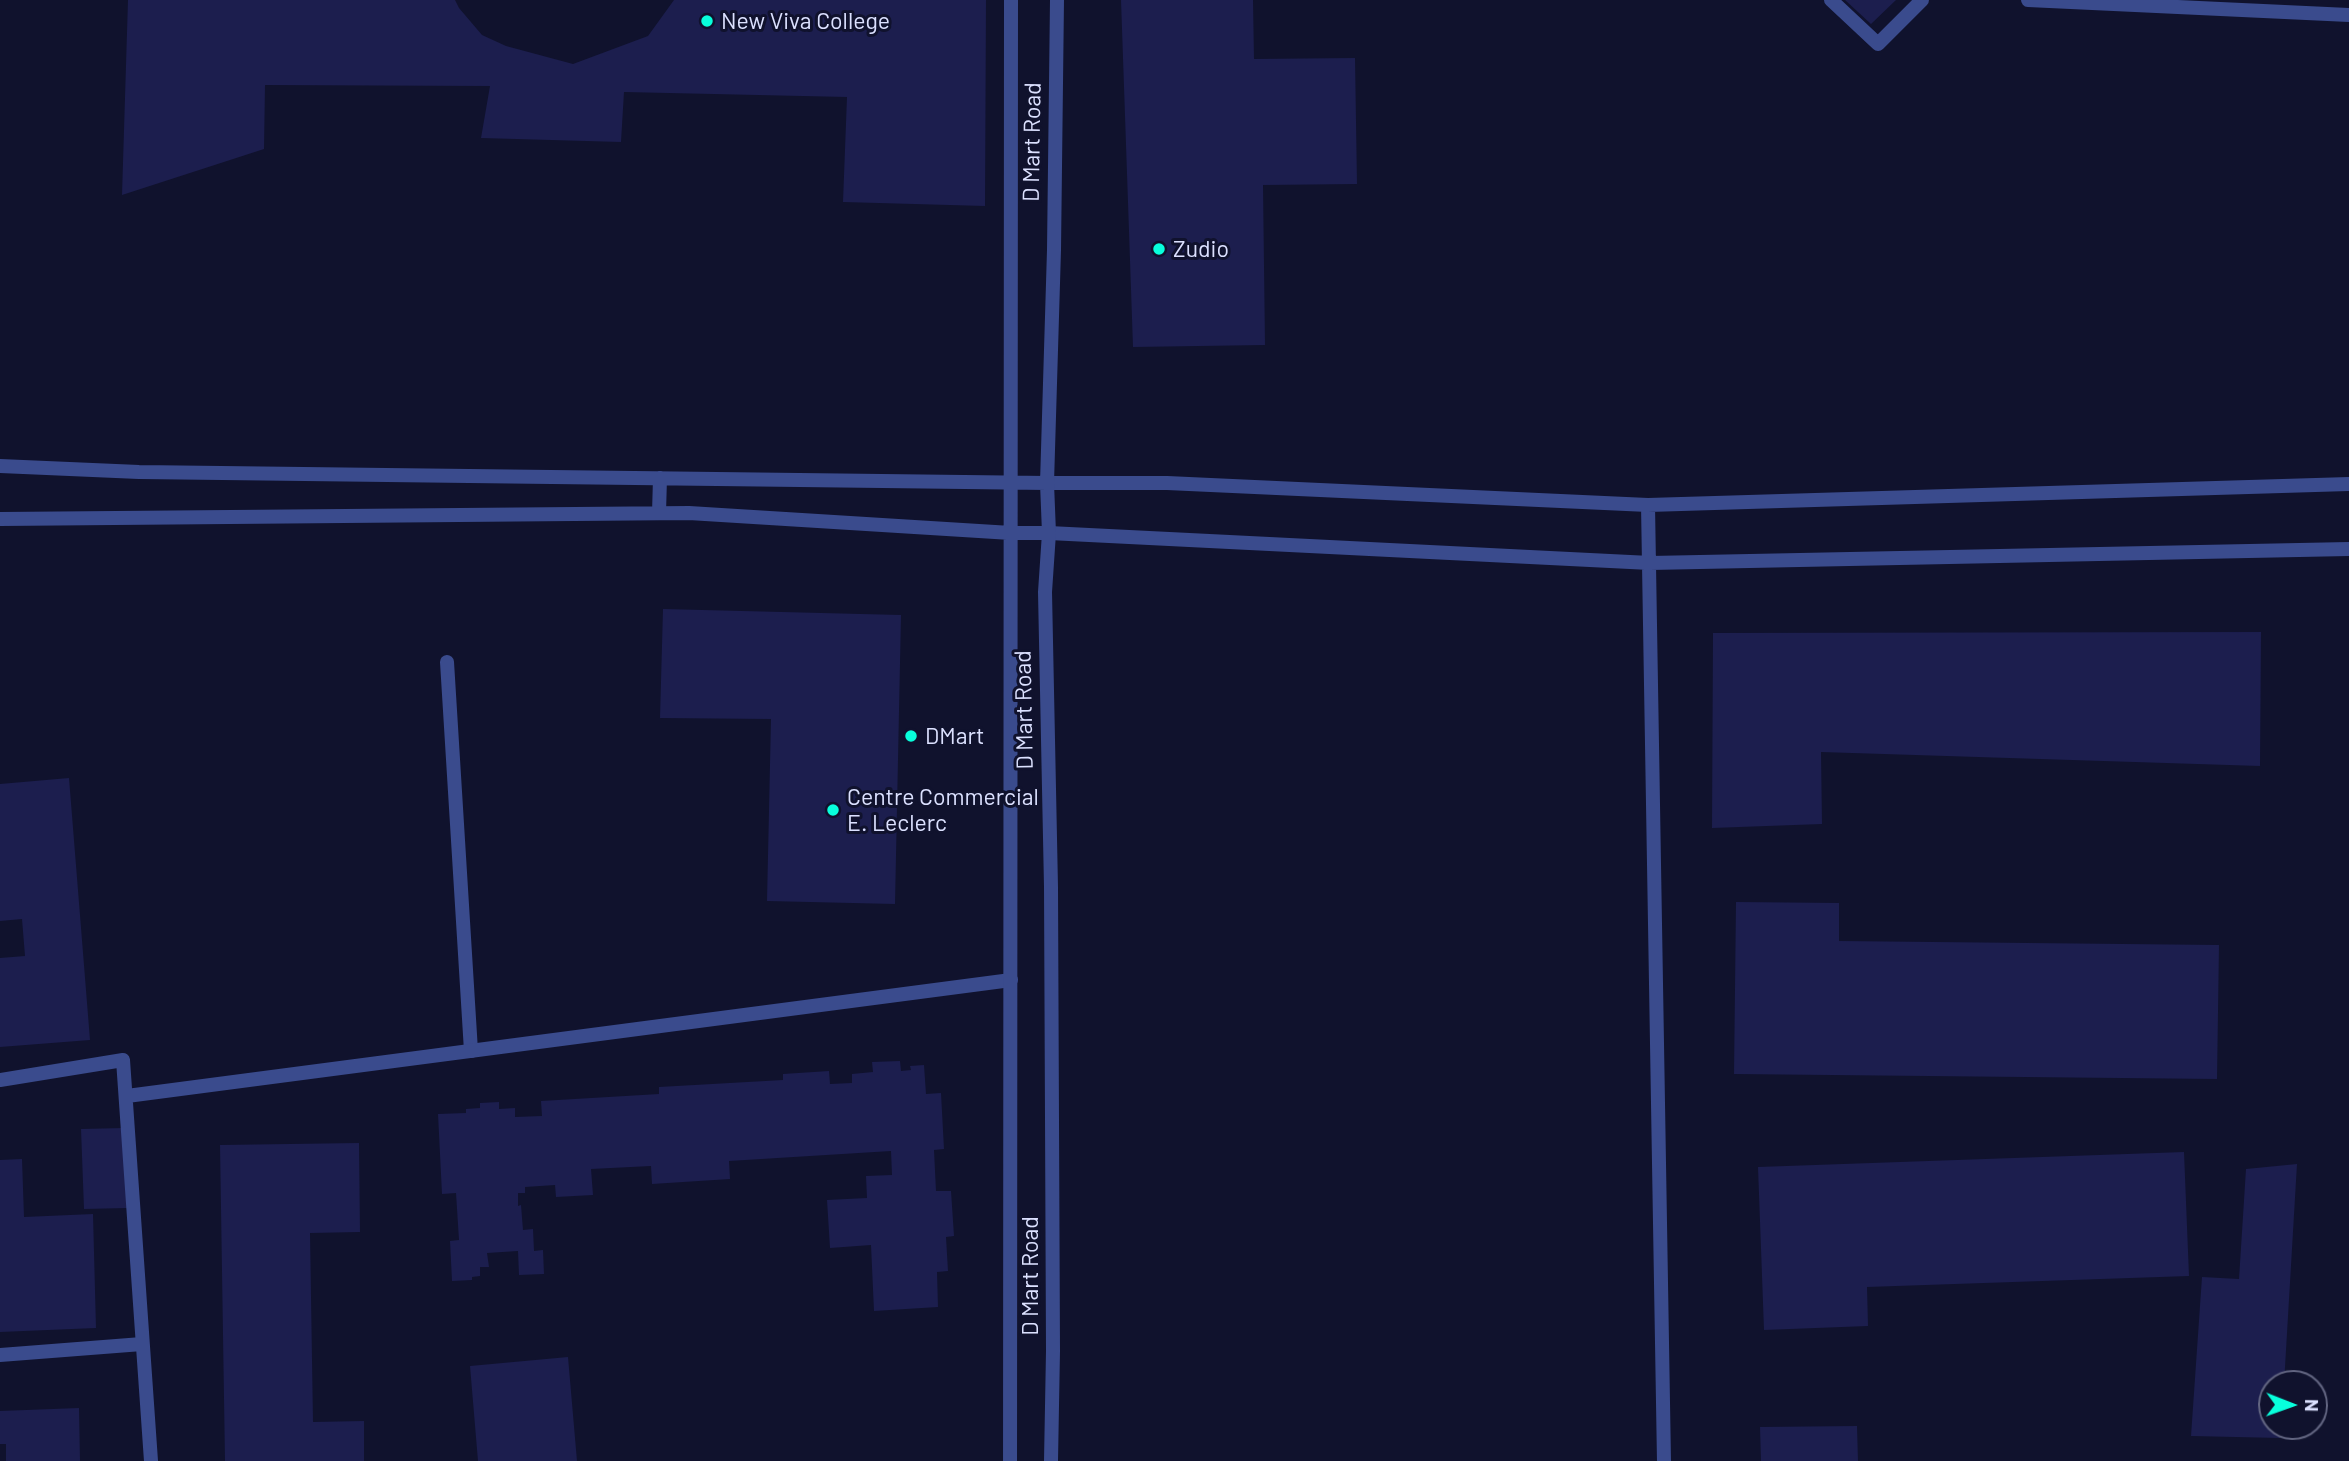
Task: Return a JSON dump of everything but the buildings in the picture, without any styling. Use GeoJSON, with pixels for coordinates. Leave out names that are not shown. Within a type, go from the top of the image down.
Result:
{"type":"FeatureCollection","features":[{"type":"Feature","properties":{"kind":"street","name":"D Mart Road"},"geometry":{"type":"LineString","coordinates":[[1010,1461],[1011,0]]}},
{"type":"Feature","properties":{"kind":"street","name":"D Mart Road"},"geometry":{"type":"LineString","coordinates":[[1051,1461],[1054,1351],[1051,887],[1045,605],[1049,533],[1047,483],[1054,250],[1057,0]]}},
{"type":"Feature","properties":{"kind":"street"},"geometry":{"type":"LineString","coordinates":[[1830,0],[1878,44],[1922,0]]}},
{"type":"Feature","properties":{"kind":"street"},"geometry":{"type":"LineString","coordinates":[[2028,0],[2349,15]]}},
{"type":"Feature","properties":{"kind":"street"},"geometry":{"type":"LineString","coordinates":[[0,466],[139,472],[1167,483],[1648,505],[2349,484]]}},
{"type":"Feature","properties":{"kind":"street"},"geometry":{"type":"LineString","coordinates":[[659,513],[660,478]]}},
{"type":"Feature","properties":{"kind":"street"},"geometry":{"type":"LineString","coordinates":[[1648,505],[1664,1461]]}},
{"type":"Feature","properties":{"kind":"street"},"geometry":{"type":"LineString","coordinates":[[0,520],[703,514],[1011,533],[1650,563],[2349,549]]}},
{"type":"Feature","properties":{"kind":"street"},"geometry":{"type":"LineString","coordinates":[[447,662],[471,1051]]}},
{"type":"Feature","properties":{"kind":"street"},"geometry":{"type":"LineString","coordinates":[[127,1096],[1011,980]]}},
{"type":"Feature","properties":{"kind":"street"},"geometry":{"type":"LineString","coordinates":[[0,1080],[123,1060],[151,1461]]}},
{"type":"Feature","properties":{"kind":"street"},"geometry":{"type":"LineString","coordinates":[[0,1355],[142,1343]]}},
{"type":"Feature","properties":{"kind":"place","name":"New Viva College"},"geometry":{"type":"Point","coordinates":[707,21]}},
{"type":"Feature","properties":{"kind":"place","name":"Zudio"},"geometry":{"type":"Point","coordinates":[1159,249]}},
{"type":"Feature","properties":{"kind":"place","name":"DMart"},"geometry":{"type":"Point","coordinates":[911,736]}},
{"type":"Feature","properties":{"kind":"place","name":"Centre Commercial E. Leclerc"},"geometry":{"type":"Point","coordinates":[833,810]}}]}
